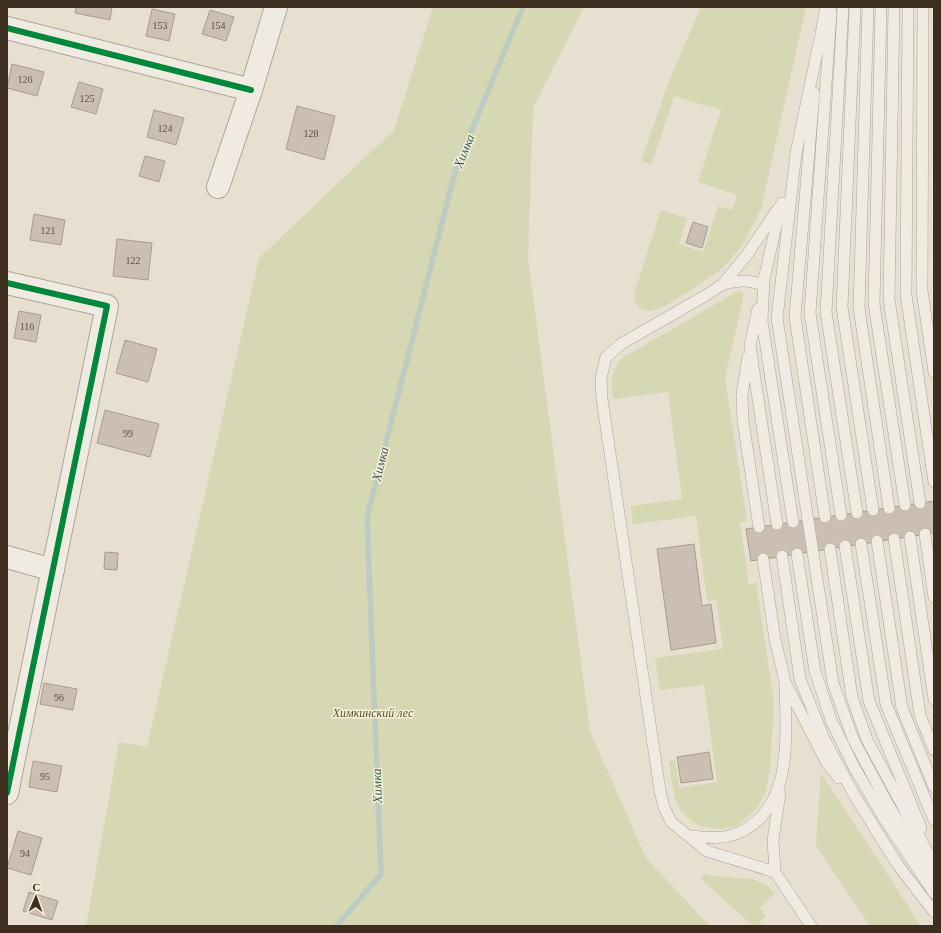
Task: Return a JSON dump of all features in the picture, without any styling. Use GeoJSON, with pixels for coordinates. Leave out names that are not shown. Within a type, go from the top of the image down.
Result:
{"type":"FeatureCollection","features":[{"type":"Feature","properties":{"kind":"street"},"geometry":{"type":"LineString","coordinates":[[218,187],[276,7]]}},
{"type":"Feature","properties":{"kind":"street"},"geometry":{"type":"LineString","coordinates":[[7,28],[250,90]]}},
{"type":"Feature","properties":{"kind":"street"},"geometry":{"type":"LineString","coordinates":[[7,283],[107,306],[7,793]]}},
{"type":"Feature","properties":{"kind":"street"},"geometry":{"type":"LineString","coordinates":[[7,557],[53,570]]}},
{"type":"Feature","properties":{"kind":"lane"},"geometry":{"type":"LineString","coordinates":[[759,527],[743,421],[742,395],[763,282],[796,153],[826,7]]}},
{"type":"Feature","properties":{"kind":"lane"},"geometry":{"type":"LineString","coordinates":[[831,7],[810,313],[841,515]]}},
{"type":"Feature","properties":{"kind":"lane"},"geometry":{"type":"LineString","coordinates":[[843,7],[826,312],[857,512]]}},
{"type":"Feature","properties":{"kind":"lane"},"geometry":{"type":"LineString","coordinates":[[856,7],[842,308],[873,510]]}},
{"type":"Feature","properties":{"kind":"lane"},"geometry":{"type":"LineString","coordinates":[[868,7],[858,308],[889,508]]}},
{"type":"Feature","properties":{"kind":"lane"},"geometry":{"type":"LineString","coordinates":[[881,7],[874,304],[905,505]]}},
{"type":"Feature","properties":{"kind":"lane"},"geometry":{"type":"LineString","coordinates":[[894,7],[889,299],[920,503]]}},
{"type":"Feature","properties":{"kind":"lane"},"geometry":{"type":"LineString","coordinates":[[908,7],[906,295],[934,482]]}},
{"type":"Feature","properties":{"kind":"lane"},"geometry":{"type":"LineString","coordinates":[[923,7],[922,291],[934,372]]}},
{"type":"Feature","properties":{"kind":"lane"},"geometry":{"type":"LineString","coordinates":[[819,42],[795,316],[825,517]]}},
{"type":"Feature","properties":{"kind":"lane"},"geometry":{"type":"LineString","coordinates":[[796,153],[777,318],[833,683],[853,739],[890,808],[934,879]]}},
{"type":"Feature","properties":{"kind":"lane"},"geometry":{"type":"LineString","coordinates":[[774,872],[707,851],[671,822],[664,807],[660,791],[602,399],[601,378],[606,357],[621,344],[723,284],[746,256],[782,203]]}},
{"type":"Feature","properties":{"kind":"lane"},"geometry":{"type":"LineString","coordinates":[[723,284],[740,280],[763,282]]}},
{"type":"Feature","properties":{"kind":"lane"},"geometry":{"type":"LineString","coordinates":[[763,282],[762,321],[793,522]]}},
{"type":"Feature","properties":{"kind":"lane"},"geometry":{"type":"LineString","coordinates":[[750,346],[777,524]]}},
{"type":"Feature","properties":{"kind":"lane"},"geometry":{"type":"LineString","coordinates":[[925,534],[934,597]]}},
{"type":"Feature","properties":{"kind":"lane"},"geometry":{"type":"LineString","coordinates":[[910,537],[934,699]]}},
{"type":"Feature","properties":{"kind":"lane"},"geometry":{"type":"LineString","coordinates":[[894,539],[920,715],[934,750]]}},
{"type":"Feature","properties":{"kind":"lane"},"geometry":{"type":"LineString","coordinates":[[877,542],[902,708],[934,787]]}},
{"type":"Feature","properties":{"kind":"lane"},"geometry":{"type":"LineString","coordinates":[[861,544],[886,704],[934,820]]}},
{"type":"Feature","properties":{"kind":"lane"},"geometry":{"type":"LineString","coordinates":[[845,546],[869,701],[934,858]]}},
{"type":"Feature","properties":{"kind":"lane"},"geometry":{"type":"LineString","coordinates":[[830,549],[852,698],[867,740],[934,864]]}},
{"type":"Feature","properties":{"kind":"lane"},"geometry":{"type":"LineString","coordinates":[[797,554],[815,671],[831,720],[854,767],[885,820],[934,892]]}},
{"type":"Feature","properties":{"kind":"lane"},"geometry":{"type":"LineString","coordinates":[[782,556],[800,679],[825,741],[856,798],[898,865],[934,912]]}},
{"type":"Feature","properties":{"kind":"lane"},"geometry":{"type":"LineString","coordinates":[[763,559],[776,639],[785,682],[786,750],[773,840],[774,872],[812,926]]}},
{"type":"Feature","properties":{"kind":"lane"},"geometry":{"type":"LineString","coordinates":[[785,682],[827,763],[856,798]]}},
{"type":"Feature","properties":{"kind":"lane"},"geometry":{"type":"LineString","coordinates":[[689,836],[717,837],[738,834],[757,822],[773,800],[782,778]]}},
{"type":"Feature","properties":{"kind":"green space","name":"Химкинский лес"},"geometry":{"type":"Polygon","coordinates":[[[433,7],[584,7],[533,108],[528,258],[590,731],[646,858],[710,926],[86,926],[119,742],[147,747],[259,258],[394,130],[433,7]]]}},
{"type":"Feature","properties":{"kind":"green space"},"geometry":{"type":"Polygon","coordinates":[[[701,7],[806,7],[761,209],[744,243],[723,268],[690,291],[660,309],[650,311],[643,310],[635,301],[634,294],[661,210],[687,218],[679,244],[703,252],[718,206],[732,210],[737,195],[698,182],[721,110],[674,96],[652,164],[641,161],[669,81],[701,7]]]}},
{"type":"Feature","properties":{"kind":"green space"},"geometry":{"type":"Polygon","coordinates":[[[740,290],[744,294],[725,378],[747,521],[740,522],[749,584],[756,583],[774,702],[770,771],[765,794],[755,810],[737,826],[720,829],[704,827],[691,821],[680,810],[674,796],[669,761],[675,760],[679,788],[717,782],[704,685],[660,690],[655,658],[723,649],[716,600],[707,601],[696,516],[633,524],[631,506],[682,499],[668,392],[613,399],[612,377],[615,368],[622,358],[740,290]]]}},
{"type":"Feature","properties":{"kind":"green space"},"geometry":{"type":"Polygon","coordinates":[[[821,773],[921,926],[870,926],[816,846],[821,773]]]}},
{"type":"Feature","properties":{"kind":"green space"},"geometry":{"type":"Polygon","coordinates":[[[703,875],[753,879],[766,885],[775,893],[760,908],[766,916],[757,926],[753,926],[702,880],[703,875]]]}},
{"type":"Feature","properties":{"kind":"building"},"geometry":{"type":"Polygon","coordinates":[[[76,7],[112,7],[110,20],[75,13],[76,7]]]}},
{"type":"Feature","properties":{"kind":"building"},"geometry":{"type":"Polygon","coordinates":[[[152,9],[175,14],[169,41],[146,36],[152,9]]]}},
{"type":"Feature","properties":{"kind":"building"},"geometry":{"type":"Polygon","coordinates":[[[210,10],[234,17],[226,41],[202,34],[210,10]]]}},
{"type":"Feature","properties":{"kind":"building"},"geometry":{"type":"Polygon","coordinates":[[[12,64],[44,72],[37,96],[7,88],[12,64]]]}},
{"type":"Feature","properties":{"kind":"building"},"geometry":{"type":"Polygon","coordinates":[[[79,82],[103,89],[96,114],[71,107],[79,82]]]}},
{"type":"Feature","properties":{"kind":"building"},"geometry":{"type":"Polygon","coordinates":[[[297,106],[335,116],[324,160],[286,149],[297,106]]]}},
{"type":"Feature","properties":{"kind":"building"},"geometry":{"type":"Polygon","coordinates":[[[154,110],[184,118],[176,145],[147,137],[154,110]]]}},
{"type":"Feature","properties":{"kind":"building"},"geometry":{"type":"Polygon","coordinates":[[[145,156],[165,161],[159,182],[139,176],[145,156]]]}},
{"type":"Feature","properties":{"kind":"building"},"geometry":{"type":"Polygon","coordinates":[[[34,214],[65,220],[61,245],[30,240],[34,214]]]}},
{"type":"Feature","properties":{"kind":"building"},"geometry":{"type":"Polygon","coordinates":[[[693,222],[708,227],[702,248],[686,243],[693,222]]]}},
{"type":"Feature","properties":{"kind":"building"},"geometry":{"type":"Polygon","coordinates":[[[117,239],[152,243],[148,280],[113,276],[117,239]]]}},
{"type":"Feature","properties":{"kind":"building"},"geometry":{"type":"Polygon","coordinates":[[[19,311],[41,315],[36,342],[14,338],[19,311]]]}},
{"type":"Feature","properties":{"kind":"building"},"geometry":{"type":"Polygon","coordinates":[[[125,340],[157,349],[148,382],[116,373],[125,340]]]}},
{"type":"Feature","properties":{"kind":"building"},"geometry":{"type":"Polygon","coordinates":[[[105,410],[159,424],[150,457],[97,443],[105,410]]]}},
{"type":"Feature","properties":{"kind":"building"},"geometry":{"type":"Polygon","coordinates":[[[934,501],[934,533],[751,561],[746,529],[934,501]]]}},
{"type":"Feature","properties":{"kind":"building"},"geometry":{"type":"Polygon","coordinates":[[[694,544],[702,606],[711,604],[716,643],[671,650],[657,549],[694,544]]]}},
{"type":"Feature","properties":{"kind":"building"},"geometry":{"type":"Polygon","coordinates":[[[105,552],[118,553],[117,570],[104,569],[105,552]]]}},
{"type":"Feature","properties":{"kind":"building"},"geometry":{"type":"Polygon","coordinates":[[[44,683],[77,689],[73,710],[40,704],[44,683]]]}},
{"type":"Feature","properties":{"kind":"building"},"geometry":{"type":"Polygon","coordinates":[[[709,752],[713,779],[681,783],[677,757],[709,752]]]}},
{"type":"Feature","properties":{"kind":"building"},"geometry":{"type":"Polygon","coordinates":[[[33,761],[62,766],[57,792],[29,787],[33,761]]]}},
{"type":"Feature","properties":{"kind":"building"},"geometry":{"type":"Polygon","coordinates":[[[18,831],[42,838],[31,875],[7,868],[18,831]]]}},
{"type":"Feature","properties":{"kind":"building"},"geometry":{"type":"Polygon","coordinates":[[[29,892],[58,901],[52,920],[23,911],[29,892]]]}},
{"type":"Feature","properties":{"kind":"waterway","name":"Химка"},"geometry":{"type":"LineString","coordinates":[[337,926],[381,874],[367,517],[456,168],[523,7]]}},
{"type":"Feature","properties":{"kind":"cycle path"},"geometry":{"type":"LineString","coordinates":[[7,28],[251,90]]}},
{"type":"Feature","properties":{"kind":"cycle path"},"geometry":{"type":"LineString","coordinates":[[7,283],[107,306],[7,793]]}}]}
